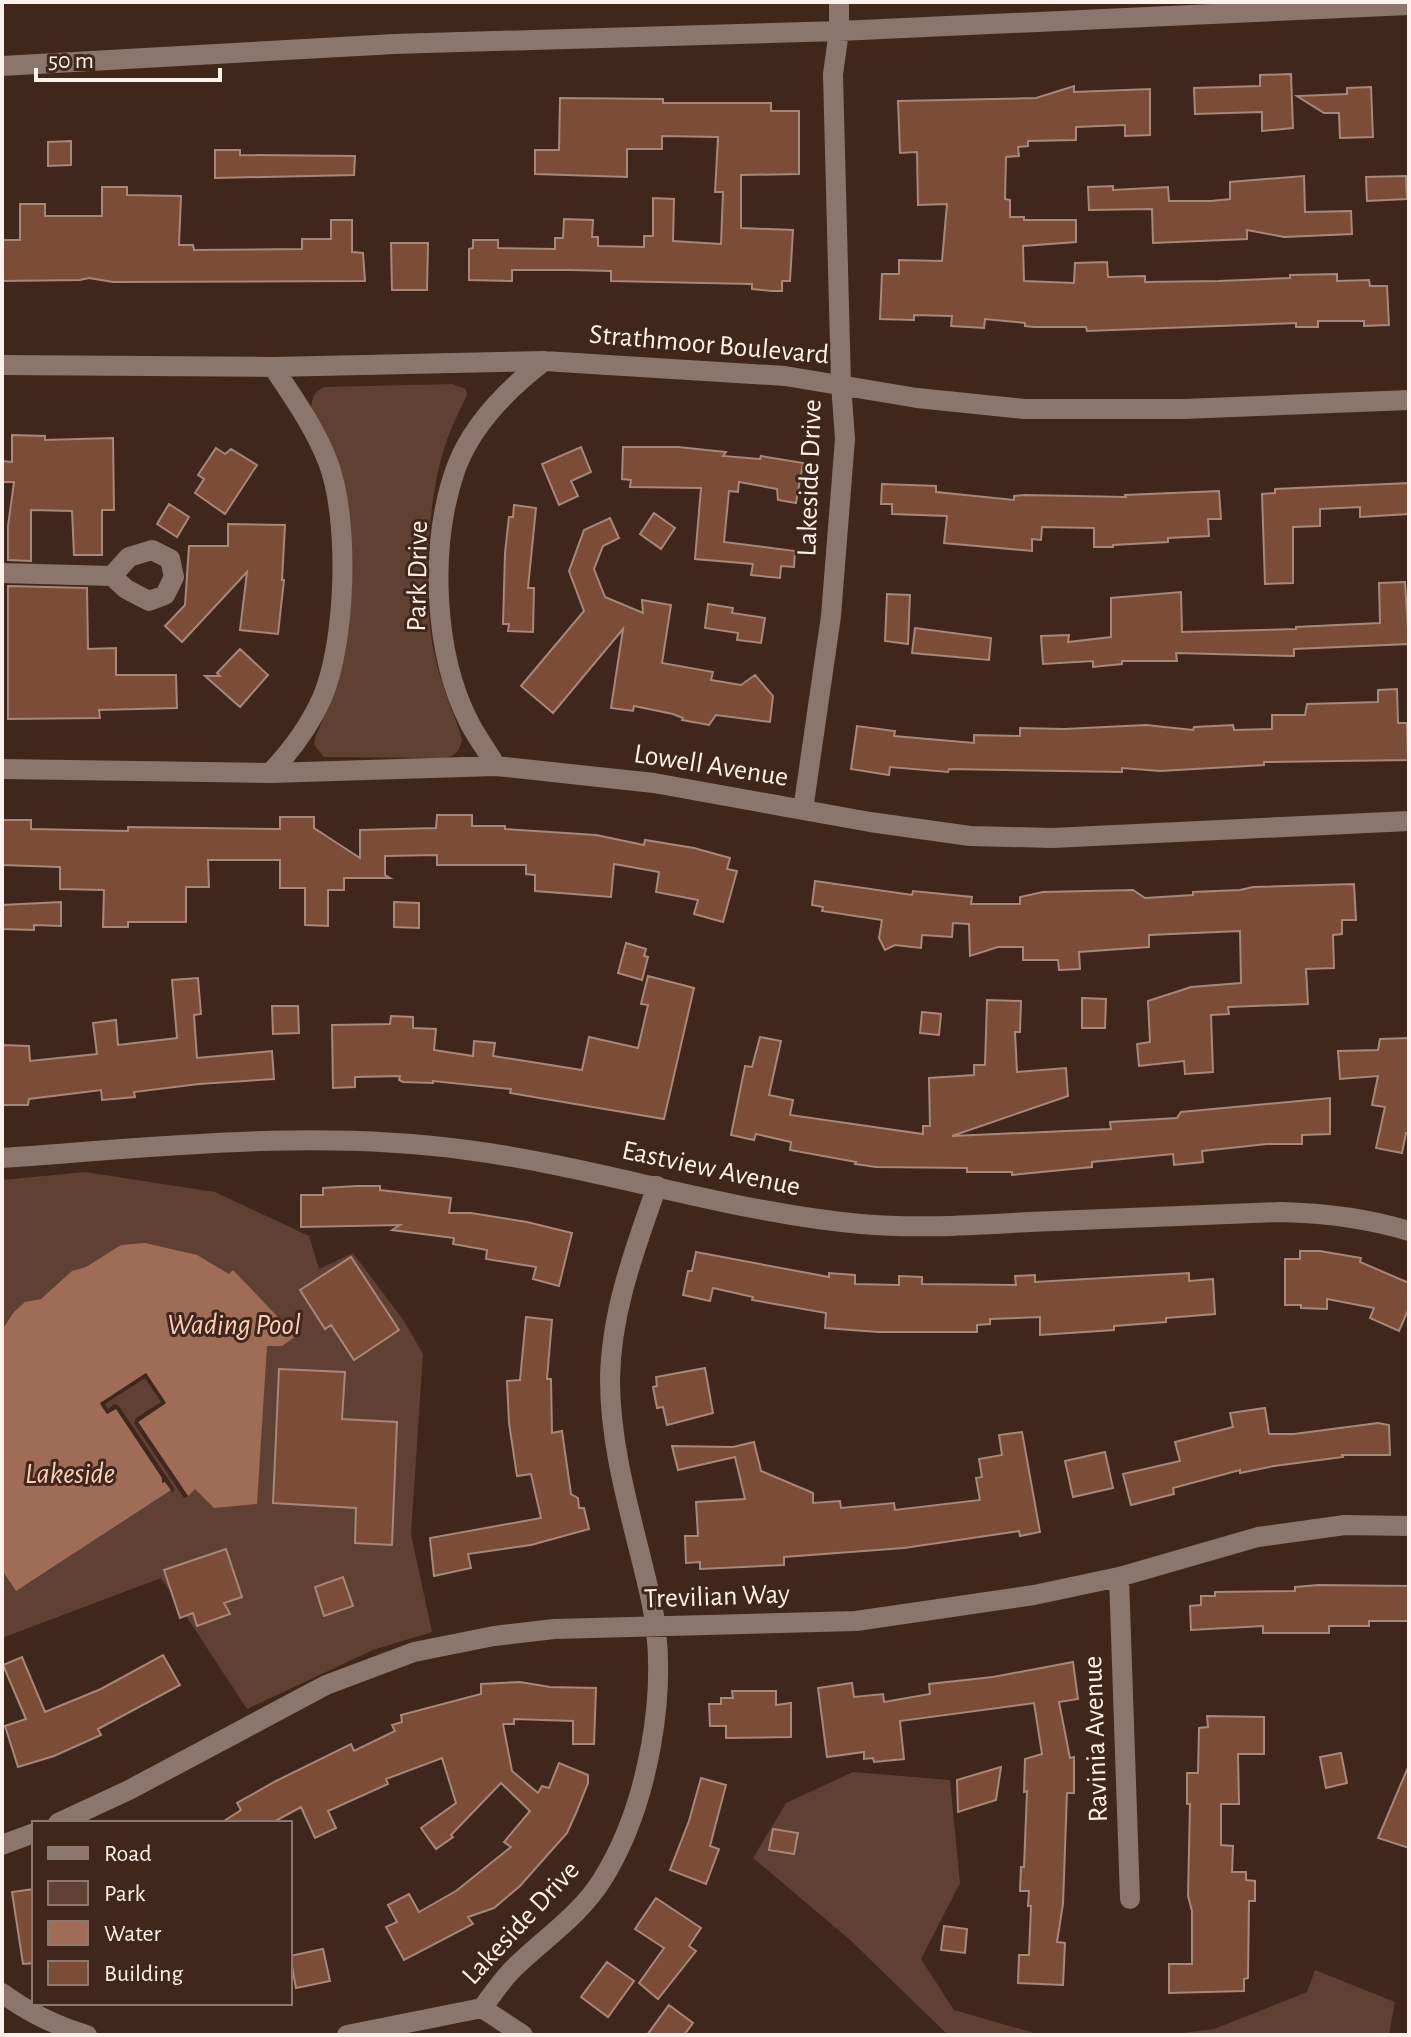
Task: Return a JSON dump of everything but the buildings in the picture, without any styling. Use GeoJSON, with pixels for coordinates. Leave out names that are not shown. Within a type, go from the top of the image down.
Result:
{"type":"FeatureCollection","features":[{"type":"Feature","properties":{"kind":"street","name":"Lakeside Drive"},"geometry":{"type":"LineString","coordinates":[[803,810],[831,616],[845,439],[833,74],[839,31],[839,2]]}},
{"type":"Feature","properties":{"kind":"street"},"geometry":{"type":"LineString","coordinates":[[2,66],[394,44],[839,31],[1409,5]]}},
{"type":"Feature","properties":{"kind":"street","name":"Strathmoor Boulevard"},"geometry":{"type":"LineString","coordinates":[[2,365],[273,367],[544,361],[785,376],[917,398],[1037,409],[1183,409],[1409,400]]}},
{"type":"Feature","properties":{"kind":"street","name":"Park Drive"},"geometry":{"type":"LineString","coordinates":[[496,766],[470,725],[451,676],[442,630],[440,557],[443,524],[457,467],[471,438],[512,386],[544,361]]}},
{"type":"Feature","properties":{"kind":"street"},"geometry":{"type":"LineString","coordinates":[[270,773],[299,741],[326,687],[339,615],[342,545],[329,463],[303,413],[273,367]]}},
{"type":"Feature","properties":{"kind":"street"},"geometry":{"type":"LineString","coordinates":[[2,573],[112,576]]}},
{"type":"Feature","properties":{"kind":"street","name":"Lowell Avenue"},"geometry":{"type":"LineString","coordinates":[[2,769],[270,773],[496,766],[654,783],[970,836],[1052,838],[1409,821]]}},
{"type":"Feature","properties":{"kind":"street","name":"Eastview Avenue"},"geometry":{"type":"LineString","coordinates":[[2,1158],[242,1142],[360,1139],[468,1150],[657,1186],[789,1216],[864,1225],[926,1226],[1281,1212],[1324,1213],[1371,1220],[1409,1231]]}},
{"type":"Feature","properties":{"kind":"street","name":"Lakeside Drive"},"geometry":{"type":"LineString","coordinates":[[347,2035],[482,2008],[515,1967],[568,1920],[601,1882],[636,1808],[647,1768],[658,1647],[652,1602],[619,1470],[610,1382],[613,1335],[627,1271],[657,1186]]}},
{"type":"Feature","properties":{"kind":"street","name":"Trevilian Way"},"geometry":{"type":"LineString","coordinates":[[62,1821],[129,1790],[326,1685],[414,1652],[494,1636],[554,1629],[856,1621],[1034,1595],[1119,1577],[1258,1537],[1345,1525],[1409,1526]]}},
{"type":"Feature","properties":{"kind":"street","name":"Ravinia Avenue"},"geometry":{"type":"LineString","coordinates":[[1119,1577],[1130,1899]]}},
{"type":"Feature","properties":{"kind":"street"},"geometry":{"type":"LineString","coordinates":[[2,1845],[32,1834]]}},
{"type":"Feature","properties":{"kind":"street"},"geometry":{"type":"LineString","coordinates":[[2,1993],[46,2020],[87,2035]]}},
{"type":"Feature","properties":{"kind":"street"},"geometry":{"type":"LineString","coordinates":[[482,2008],[523,2035]]}},
{"type":"Feature","properties":{"kind":"green space"},"geometry":{"type":"Polygon","coordinates":[[[452,384],[466,389],[467,395],[447,440],[435,488],[428,545],[428,603],[437,663],[462,739],[460,746],[456,753],[447,758],[324,757],[314,745],[336,681],[345,643],[352,554],[342,497],[311,409],[313,398],[325,387],[452,384]]]}},
{"type":"Feature","properties":{"kind":"green space"},"geometry":{"type":"Polygon","coordinates":[[[85,1172],[215,1192],[309,1236],[319,1269],[353,1253],[404,1321],[423,1354],[411,1534],[432,1632],[373,1650],[247,1709],[161,1578],[2,1638],[2,1180],[85,1172]]]}},
{"type":"Feature","properties":{"kind":"green space"},"geometry":{"type":"Polygon","coordinates":[[[853,1772],[950,1780],[960,1883],[921,1959],[954,2010],[1041,2035],[948,2035],[849,1939],[753,1858],[786,1803],[853,1772]]]}},
{"type":"Feature","properties":{"kind":"green space"},"geometry":{"type":"Polygon","coordinates":[[[1315,1970],[1395,2002],[1389,2035],[1166,2035],[1214,2029],[1307,1992],[1315,1970]]]}},
{"type":"Feature","properties":{"kind":"water","name":"Lakeside"},"geometry":{"type":"Polygon","coordinates":[[[145,1243],[197,1255],[229,1274],[233,1270],[296,1336],[282,1346],[267,1346],[257,1504],[214,1508],[195,1489],[188,1496],[138,1422],[166,1403],[146,1373],[100,1404],[107,1414],[116,1408],[171,1490],[16,1591],[2,1570],[2,1330],[25,1302],[41,1299],[72,1271],[86,1267],[121,1245],[145,1243]]]}},
{"type":"Feature","properties":{"kind":"pier"},"geometry":{"type":"Polygon","coordinates":[[[146,1373],[166,1403],[138,1422],[188,1496],[184,1498],[134,1423],[136,1418],[161,1402],[145,1378],[105,1404],[108,1409],[114,1404],[119,1406],[174,1488],[173,1493],[165,1482],[162,1483],[162,1478],[116,1409],[107,1414],[100,1403],[146,1373]]]}},
{"type":"Feature","properties":{"kind":"water label","name":"Wading Pool"},"geometry":{"type":"Point","coordinates":[234,1325]}}]}
